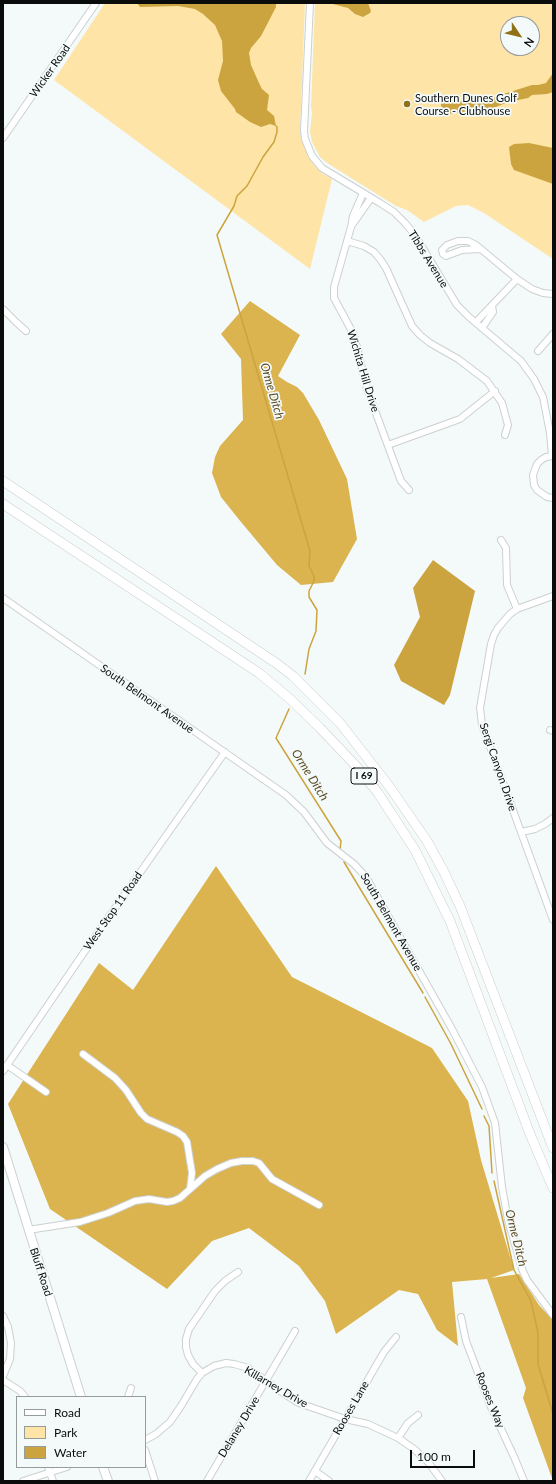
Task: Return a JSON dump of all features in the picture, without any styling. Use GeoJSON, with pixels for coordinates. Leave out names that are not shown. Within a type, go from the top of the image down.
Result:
{"type":"FeatureCollection","features":[{"type":"Feature","properties":{"kind":"highway","name":"I 69"},"geometry":{"type":"LineString","coordinates":[[3,481],[276,663],[293,676],[340,723],[389,786],[427,841],[444,872],[460,906],[553,1148]]}},
{"type":"Feature","properties":{"kind":"highway","name":"I 69"},"geometry":{"type":"LineString","coordinates":[[3,504],[259,673],[320,728],[356,766],[378,793],[415,850],[450,922],[530,1134],[553,1188]]}},
{"type":"Feature","properties":{"kind":"main road","name":"Bluff Road"},"geometry":{"type":"LineString","coordinates":[[3,1147],[81,1396]]}},
{"type":"Feature","properties":{"kind":"main road"},"geometry":{"type":"LineString","coordinates":[[103,1468],[108,1481]]}},
{"type":"Feature","properties":{"kind":"street","name":"Wicker Road"},"geometry":{"type":"LineString","coordinates":[[3,138],[96,3]]}},
{"type":"Feature","properties":{"kind":"street","name":"Tibbs Avenue"},"geometry":{"type":"LineString","coordinates":[[310,3],[304,131],[305,139],[312,156],[322,168],[394,212],[415,235],[457,305],[521,361],[534,378],[542,397],[550,433],[552,456]]}},
{"type":"Feature","properties":{"kind":"street","name":"Wichita Hill Drive"},"geometry":{"type":"LineString","coordinates":[[363,193],[353,216],[334,287],[334,298],[354,335],[367,388],[401,481],[409,490]]}},
{"type":"Feature","properties":{"kind":"street","name":"Wichita Hill Drive"},"geometry":{"type":"LineString","coordinates":[[351,227],[371,198]]}},
{"type":"Feature","properties":{"kind":"street"},"geometry":{"type":"LineString","coordinates":[[347,241],[364,246],[380,258],[412,326],[420,335],[430,343],[458,359],[487,381],[502,403],[508,425],[505,435]]}},
{"type":"Feature","properties":{"kind":"street"},"geometry":{"type":"LineString","coordinates":[[480,249],[462,250],[446,256],[443,254],[442,250],[447,245],[458,241],[476,245],[517,279],[532,289],[543,293],[553,294]]}},
{"type":"Feature","properties":{"kind":"street"},"geometry":{"type":"LineString","coordinates":[[476,322],[517,279]]}},
{"type":"Feature","properties":{"kind":"street"},"geometry":{"type":"LineString","coordinates":[[482,328],[493,312],[492,306]]}},
{"type":"Feature","properties":{"kind":"street"},"geometry":{"type":"LineString","coordinates":[[3,309],[26,331]]}},
{"type":"Feature","properties":{"kind":"street"},"geometry":{"type":"LineString","coordinates":[[538,351],[553,334]]}},
{"type":"Feature","properties":{"kind":"street"},"geometry":{"type":"LineString","coordinates":[[388,445],[460,419],[495,391]]}},
{"type":"Feature","properties":{"kind":"street"},"geometry":{"type":"LineString","coordinates":[[552,456],[541,460],[534,469],[533,480],[536,491],[553,499]]}},
{"type":"Feature","properties":{"kind":"street"},"geometry":{"type":"LineString","coordinates":[[501,540],[506,548],[507,585],[517,609]]}},
{"type":"Feature","properties":{"kind":"street","name":"Sergi Canyon Drive"},"geometry":{"type":"LineString","coordinates":[[553,596],[517,609],[503,620],[494,635],[491,644],[480,708],[482,725],[521,832],[551,908],[553,920]]}},
{"type":"Feature","properties":{"kind":"street","name":"South Belmont Avenue"},"geometry":{"type":"LineString","coordinates":[[3,598],[283,792],[308,817],[327,843],[356,866],[370,884],[452,1029],[479,1081],[496,1127],[502,1187],[508,1220],[522,1269],[529,1284],[553,1315]]}},
{"type":"Feature","properties":{"kind":"street","name":"West Stop 11 Road"},"geometry":{"type":"LineString","coordinates":[[3,1071],[93,939],[225,752]]}},
{"type":"Feature","properties":{"kind":"street"},"geometry":{"type":"LineString","coordinates":[[521,832],[535,829],[553,818]]}},
{"type":"Feature","properties":{"kind":"street"},"geometry":{"type":"LineString","coordinates":[[83,1054],[115,1078],[126,1090],[141,1113],[147,1119],[183,1136],[187,1142],[192,1172],[190,1189]]}},
{"type":"Feature","properties":{"kind":"street"},"geometry":{"type":"LineString","coordinates":[[7,1065],[46,1092]]}},
{"type":"Feature","properties":{"kind":"street"},"geometry":{"type":"LineString","coordinates":[[28,1230],[80,1222],[108,1213],[135,1201],[149,1199],[168,1202],[173,1201],[180,1198],[205,1176],[218,1169],[231,1163],[253,1161],[259,1163],[272,1179],[319,1206]]}},
{"type":"Feature","properties":{"kind":"street"},"geometry":{"type":"LineString","coordinates":[[146,1439],[156,1434],[170,1422],[182,1406],[202,1373],[193,1364],[188,1355],[186,1339],[189,1330],[215,1291],[225,1281],[238,1272]]}},
{"type":"Feature","properties":{"kind":"street"},"geometry":{"type":"LineString","coordinates":[[3,1316],[8,1326],[11,1343],[10,1359],[3,1376]]}},
{"type":"Feature","properties":{"kind":"street","name":"Rooses Way"},"geometry":{"type":"LineString","coordinates":[[461,1317],[466,1341],[491,1407],[524,1481]]}},
{"type":"Feature","properties":{"kind":"street","name":"Delaney Drive"},"geometry":{"type":"LineString","coordinates":[[207,1481],[295,1331]]}},
{"type":"Feature","properties":{"kind":"street","name":"Rooses Lane"},"geometry":{"type":"LineString","coordinates":[[309,1481],[384,1352],[396,1337]]}},
{"type":"Feature","properties":{"kind":"street","name":"Killarney Drive"},"geometry":{"type":"LineString","coordinates":[[202,1373],[214,1366],[226,1364],[234,1364],[248,1368],[299,1402],[345,1419],[368,1424],[398,1438],[414,1449],[428,1462],[442,1481]]}},
{"type":"Feature","properties":{"kind":"street"},"geometry":{"type":"LineString","coordinates":[[3,1380],[20,1391],[24,1396]]}},
{"type":"Feature","properties":{"kind":"street"},"geometry":{"type":"LineString","coordinates":[[128,1396],[130,1388]]}},
{"type":"Feature","properties":{"kind":"street"},"geometry":{"type":"LineString","coordinates":[[398,1438],[408,1423],[418,1415]]}},
{"type":"Feature","properties":{"kind":"street"},"geometry":{"type":"LineString","coordinates":[[146,1453],[155,1481]]}},
{"type":"Feature","properties":{"kind":"street"},"geometry":{"type":"LineString","coordinates":[[23,1481],[49,1470],[61,1468]]}},
{"type":"Feature","properties":{"kind":"street"},"geometry":{"type":"LineString","coordinates":[[49,1470],[53,1481]]}},
{"type":"Feature","properties":{"kind":"street"},"geometry":{"type":"LineString","coordinates":[[315,1471],[329,1481]]}},
{"type":"Feature","properties":{"kind":"green space"},"geometry":{"type":"Polygon","coordinates":[[[105,3],[305,3],[300,130],[301,139],[309,158],[315,166],[323,174],[332,179],[310,269],[54,80],[105,3]]]}},
{"type":"Feature","properties":{"kind":"green space"},"geometry":{"type":"Polygon","coordinates":[[[315,3],[553,3],[553,259],[484,213],[468,205],[456,206],[424,222],[407,210],[396,206],[327,163],[320,157],[312,142],[310,132],[312,113],[315,3]]]}},
{"type":"Feature","properties":{"kind":"shaded area"},"geometry":{"type":"Polygon","coordinates":[[[250,301],[300,335],[278,376],[297,387],[303,393],[319,420],[347,479],[357,539],[333,582],[301,585],[277,565],[221,497],[212,473],[215,457],[220,446],[243,420],[241,359],[221,334],[250,301]]]}},
{"type":"Feature","properties":{"kind":"shaded area"},"geometry":{"type":"Polygon","coordinates":[[[216,866],[292,977],[432,1048],[468,1101],[481,1160],[514,1270],[491,1278],[519,1274],[539,1305],[553,1320],[553,1481],[523,1398],[526,1388],[487,1279],[452,1282],[458,1346],[437,1330],[418,1294],[399,1290],[336,1334],[325,1301],[299,1266],[249,1228],[212,1241],[167,1289],[50,1209],[8,1104],[99,963],[133,990],[216,866]]]}},
{"type":"Feature","properties":{"kind":"water"},"geometry":{"type":"Polygon","coordinates":[[[137,3],[276,3],[276,7],[261,36],[251,48],[249,53],[251,65],[259,83],[262,89],[269,95],[267,110],[274,116],[276,126],[270,124],[261,127],[250,122],[236,112],[221,91],[218,80],[223,61],[222,41],[215,25],[203,14],[195,9],[178,6],[140,7],[137,3]]]}},
{"type":"Feature","properties":{"kind":"water"},"geometry":{"type":"Polygon","coordinates":[[[329,3],[368,3],[371,11],[363,17],[355,14],[348,8],[329,3]]]}},
{"type":"Feature","properties":{"kind":"water"},"geometry":{"type":"Polygon","coordinates":[[[553,73],[553,92],[547,94],[532,95],[528,98],[508,102],[491,109],[449,114],[441,106],[441,99],[447,103],[494,97],[532,85],[546,83],[553,73]]]}},
{"type":"Feature","properties":{"kind":"water"},"geometry":{"type":"Polygon","coordinates":[[[529,143],[553,148],[553,184],[514,170],[511,164],[509,147],[514,144],[529,143]]]}},
{"type":"Feature","properties":{"kind":"water"},"geometry":{"type":"Polygon","coordinates":[[[433,560],[475,591],[450,695],[444,705],[401,681],[394,665],[420,617],[413,588],[433,560]]]}},
{"type":"Feature","properties":{"kind":"waterway","name":"Orme Ditch"},"geometry":{"type":"LineString","coordinates":[[276,126],[277,132],[274,142],[263,157],[247,186],[237,196],[234,206],[217,235],[310,551],[309,566],[314,576],[314,581],[309,591],[309,597],[317,610],[316,631],[309,649],[305,674]]}},
{"type":"Feature","properties":{"kind":"waterway","name":"Orme Ditch"},"geometry":{"type":"LineString","coordinates":[[289,709],[276,738],[341,841],[340,850]]}},
{"type":"Feature","properties":{"kind":"waterway","name":"Orme Ditch"},"geometry":{"type":"LineString","coordinates":[[344,862],[423,993]]}},
{"type":"Feature","properties":{"kind":"waterway","name":"Orme Ditch"},"geometry":{"type":"LineString","coordinates":[[425,997],[451,1044],[482,1109]]}},
{"type":"Feature","properties":{"kind":"waterway","name":"Orme Ditch"},"geometry":{"type":"LineString","coordinates":[[484,1116],[489,1126],[492,1173]]}},
{"type":"Feature","properties":{"kind":"waterway","name":"Orme Ditch"},"geometry":{"type":"LineString","coordinates":[[494,1181],[514,1270],[531,1301],[538,1333],[538,1364],[553,1414]]}},
{"type":"Feature","properties":{"kind":"place","name":"Southern Dunes Golf Course - Clubhouse"},"geometry":{"type":"Point","coordinates":[407,104]}}]}
